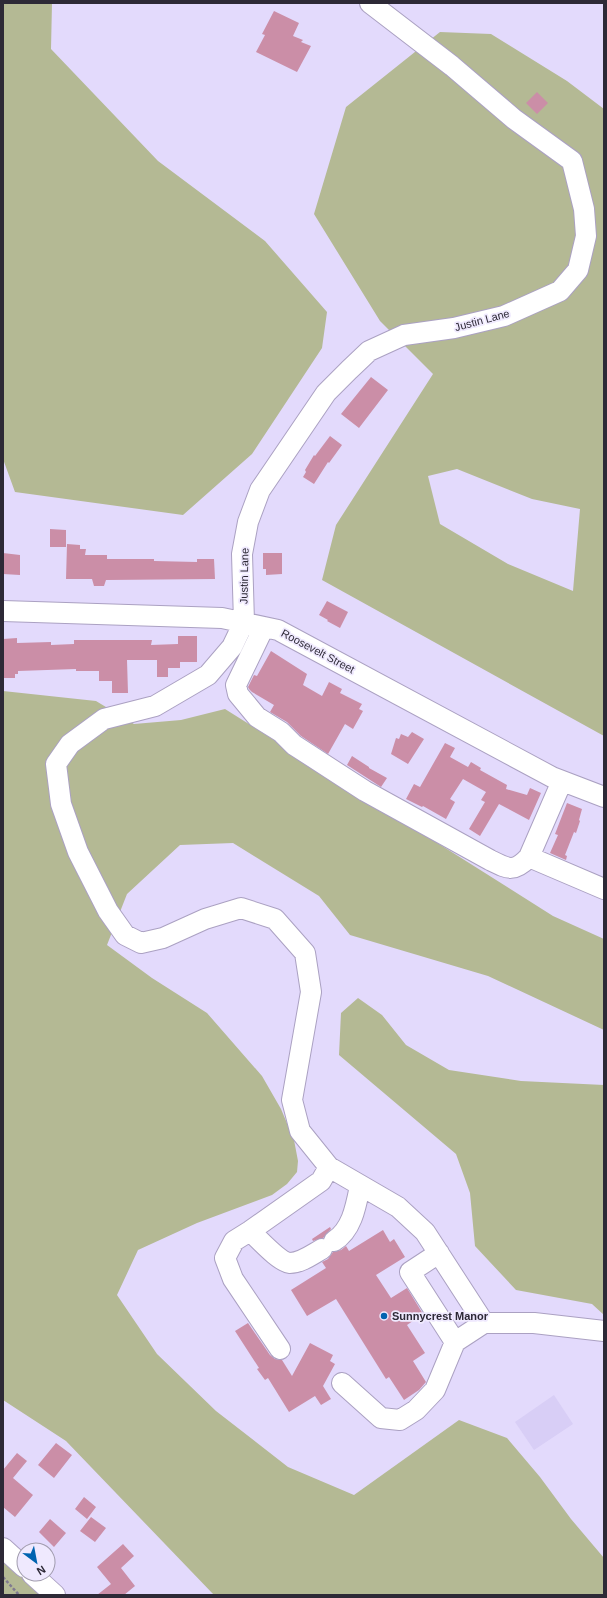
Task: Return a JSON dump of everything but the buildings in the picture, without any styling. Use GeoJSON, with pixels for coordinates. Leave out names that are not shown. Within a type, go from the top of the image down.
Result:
{"type":"FeatureCollection","features":[{"type":"Feature","properties":{"kind":"street","name":"Justin Lane"},"geometry":{"type":"LineString","coordinates":[[244,622],[242,554],[248,522],[260,490],[326,392],[369,351],[404,336],[454,328],[504,316],[560,290],[578,270],[586,236],[584,209],[572,161],[514,119],[452,66],[370,3]]}},
{"type":"Feature","properties":{"kind":"street","name":"Roosevelt Street"},"geometry":{"type":"LineString","coordinates":[[3,611],[222,618],[278,630],[546,774],[604,797]]}},
{"type":"Feature","properties":{"kind":"street"},"geometry":{"type":"LineString","coordinates":[[244,622],[232,648],[208,676],[155,706],[104,719],[70,744],[56,764],[61,804],[78,852],[108,911],[125,935],[141,944],[163,938],[205,919],[241,908],[275,919],[304,953],[310,992],[292,1100],[300,1132],[329,1168],[398,1207],[425,1232],[484,1323]]}},
{"type":"Feature","properties":{"kind":"street"},"geometry":{"type":"LineString","coordinates":[[264,627],[236,685],[238,694],[257,717],[281,732],[294,744],[365,791],[490,860],[507,868],[515,868],[529,857],[562,781]]}},
{"type":"Feature","properties":{"kind":"street"},"geometry":{"type":"LineString","coordinates":[[529,857],[604,889]]}},
{"type":"Feature","properties":{"kind":"street"},"geometry":{"type":"LineString","coordinates":[[280,1349],[232,1279],[225,1258],[234,1241],[322,1181],[329,1168]]}},
{"type":"Feature","properties":{"kind":"street"},"geometry":{"type":"LineString","coordinates":[[250,1231],[282,1260],[290,1263],[303,1259],[342,1236],[349,1225],[356,1207],[360,1186]]}},
{"type":"Feature","properties":{"kind":"street"},"geometry":{"type":"LineString","coordinates":[[439,1253],[410,1272],[455,1342]]}},
{"type":"Feature","properties":{"kind":"street"},"geometry":{"type":"LineString","coordinates":[[342,1383],[381,1418],[400,1420],[416,1410],[435,1390],[455,1342],[484,1323],[534,1323],[604,1331]]}},
{"type":"Feature","properties":{"kind":"street"},"geometry":{"type":"LineString","coordinates":[[3,1548],[16,1560]]}},
{"type":"Feature","properties":{"kind":"street"},"geometry":{"type":"LineString","coordinates":[[40,1582],[54,1595]]}},
{"type":"Feature","properties":{"kind":"path"},"geometry":{"type":"LineString","coordinates":[[3,1577],[19,1595]]}},
{"type":"Feature","properties":{"kind":"shaded area"},"geometry":{"type":"Polygon","coordinates":[[[554,1395],[573,1424],[534,1450],[515,1422],[554,1395]]]}},
{"type":"Feature","properties":{"kind":"green space"},"geometry":{"type":"Polygon","coordinates":[[[3,3],[52,3],[51,49],[158,161],[265,241],[327,312],[322,348],[252,454],[183,515],[15,492],[3,459],[3,3]]]}},
{"type":"Feature","properties":{"kind":"green space"},"geometry":{"type":"Polygon","coordinates":[[[440,32],[491,34],[567,81],[604,109],[604,736],[322,580],[336,525],[433,374],[380,321],[314,214],[346,107],[440,32]],[[457,469],[428,476],[440,524],[508,564],[573,591],[580,509],[532,499],[457,469]]]}},
{"type":"Feature","properties":{"kind":"green space"},"geometry":{"type":"Polygon","coordinates":[[[3,691],[96,701],[134,724],[181,720],[225,709],[553,916],[604,939],[604,1030],[488,976],[350,935],[319,896],[233,843],[180,845],[127,894],[107,945],[152,978],[207,1013],[262,1076],[281,1109],[294,1140],[298,1161],[297,1172],[287,1184],[272,1195],[197,1223],[138,1250],[117,1295],[157,1354],[216,1411],[288,1467],[354,1495],[459,1420],[507,1438],[604,1558],[604,1595],[214,1595],[66,1441],[3,1400],[3,691]]]}},
{"type":"Feature","properties":{"kind":"green space"},"geometry":{"type":"Polygon","coordinates":[[[358,998],[382,1015],[406,1045],[449,1070],[521,1081],[604,1085],[604,1315],[592,1304],[516,1290],[475,1246],[470,1193],[456,1154],[339,1055],[341,1013],[358,998]]]}},
{"type":"Feature","properties":{"kind":"green space"},"geometry":{"type":"Polygon","coordinates":[[[3,1548],[16,1560],[16,1582],[41,1582],[55,1595],[3,1595],[3,1548]]]}},
{"type":"Feature","properties":{"kind":"place","name":"Sunnycrest Manor"},"geometry":{"type":"Point","coordinates":[384,1316]}}]}
